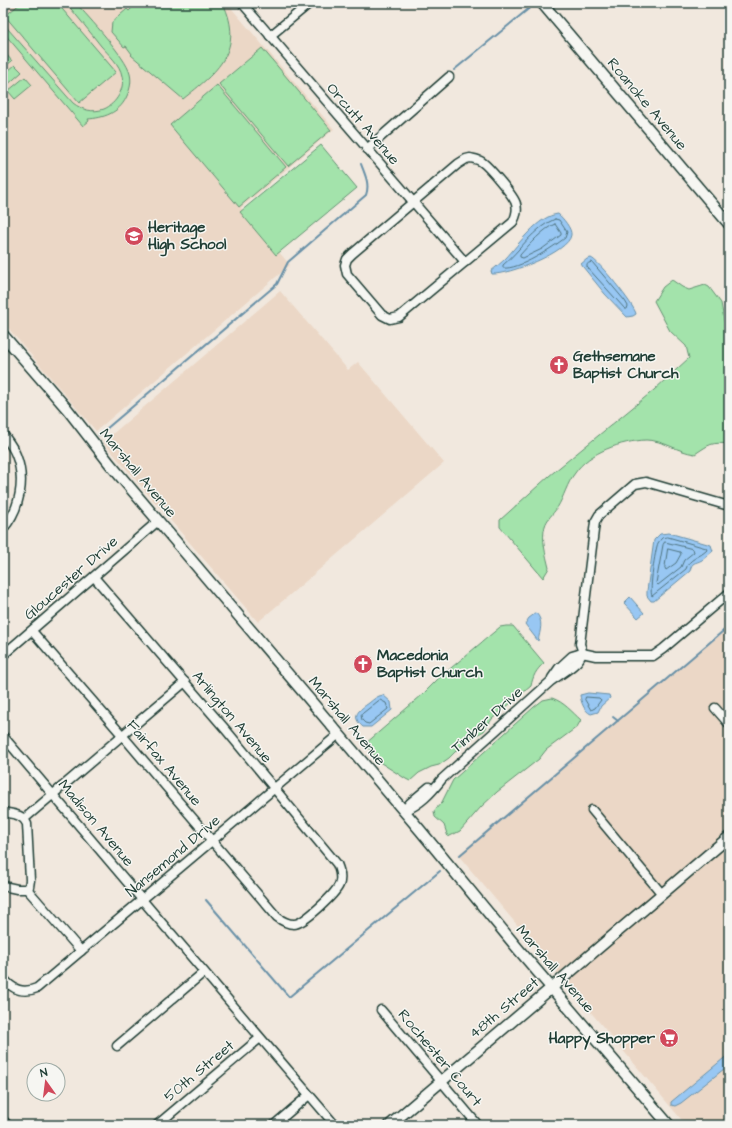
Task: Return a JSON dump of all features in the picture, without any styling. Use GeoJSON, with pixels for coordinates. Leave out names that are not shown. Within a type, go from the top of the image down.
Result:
{"type":"FeatureCollection","features":[{"type":"Feature","properties":{"kind":"street","name":"Orcutt Avenue"},"geometry":{"type":"LineString","coordinates":[[242,3],[366,149],[465,262]]}},
{"type":"Feature","properties":{"kind":"street"},"geometry":{"type":"LineString","coordinates":[[270,36],[310,3]]}},
{"type":"Feature","properties":{"kind":"street","name":"Roanoke Avenue"},"geometry":{"type":"LineString","coordinates":[[542,3],[729,224]]}},
{"type":"Feature","properties":{"kind":"street"},"geometry":{"type":"LineString","coordinates":[[366,149],[450,78]]}},
{"type":"Feature","properties":{"kind":"street"},"geometry":{"type":"LineString","coordinates":[[466,159],[475,159],[482,162],[513,198],[516,202],[517,213],[513,222],[399,317],[395,319],[386,318],[376,309],[347,274],[345,265],[352,254],[412,202],[466,159]]}},
{"type":"Feature","properties":{"kind":"street","name":"Marshall Avenue"},"geometry":{"type":"LineString","coordinates":[[3,335],[68,410],[110,464],[404,811],[481,905],[669,1125]]}},
{"type":"Feature","properties":{"kind":"street"},"geometry":{"type":"LineString","coordinates":[[3,434],[16,454],[20,467],[21,480],[16,507],[13,515],[3,529]]}},
{"type":"Feature","properties":{"kind":"street"},"geometry":{"type":"LineString","coordinates":[[729,506],[646,482],[635,484],[599,515],[595,522],[580,644],[582,654],[596,656],[652,656],[663,649],[729,593]]}},
{"type":"Feature","properties":{"kind":"street","name":"Gloucester Drive"},"geometry":{"type":"LineString","coordinates":[[3,655],[158,521]]}},
{"type":"Feature","properties":{"kind":"street","name":"Arlington Avenue"},"geometry":{"type":"LineString","coordinates":[[94,577],[185,682],[340,869],[340,880],[335,892],[304,920],[294,924]]}},
{"type":"Feature","properties":{"kind":"street","name":"Fairfax Avenue"},"geometry":{"type":"LineString","coordinates":[[32,631],[277,917],[294,924]]}},
{"type":"Feature","properties":{"kind":"street","name":"Timber Drive"},"geometry":{"type":"LineString","coordinates":[[404,811],[414,807],[434,790],[442,779],[551,681],[564,673],[577,662],[582,654]]}},
{"type":"Feature","properties":{"kind":"street"},"geometry":{"type":"LineString","coordinates":[[24,819],[185,682]]}},
{"type":"Feature","properties":{"kind":"street"},"geometry":{"type":"LineString","coordinates":[[715,708],[729,724]]}},
{"type":"Feature","properties":{"kind":"street","name":"Nansemond Drive"},"geometry":{"type":"LineString","coordinates":[[3,978],[12,988],[22,991],[37,988],[339,734]]}},
{"type":"Feature","properties":{"kind":"street","name":"Madison Avenue"},"geometry":{"type":"LineString","coordinates":[[3,736],[334,1125]]}},
{"type":"Feature","properties":{"kind":"street"},"geometry":{"type":"LineString","coordinates":[[592,810],[662,894]]}},
{"type":"Feature","properties":{"kind":"street"},"geometry":{"type":"LineString","coordinates":[[3,812],[19,816],[24,819],[27,824],[30,880],[27,889]]}},
{"type":"Feature","properties":{"kind":"street","name":"48th Street"},"geometry":{"type":"LineString","coordinates":[[390,1125],[729,837]]}},
{"type":"Feature","properties":{"kind":"street"},"geometry":{"type":"LineString","coordinates":[[3,886],[17,889],[27,889],[80,951]]}},
{"type":"Feature","properties":{"kind":"street"},"geometry":{"type":"LineString","coordinates":[[117,1046],[204,972]]}},
{"type":"Feature","properties":{"kind":"street","name":"Rochester Court"},"geometry":{"type":"LineString","coordinates":[[381,1010],[478,1125]]}},
{"type":"Feature","properties":{"kind":"street","name":"50th Street"},"geometry":{"type":"LineString","coordinates":[[156,1125],[260,1038]]}},
{"type":"Feature","properties":{"kind":"street"},"geometry":{"type":"LineString","coordinates":[[274,1125],[309,1095]]}},
{"type":"Feature","properties":{"kind":"shaded area","name":"Heritage High School"},"geometry":{"type":"Polygon","coordinates":[[[3,3],[227,3],[334,129],[241,208],[290,265],[96,431],[3,322],[3,3]]]}},
{"type":"Feature","properties":{"kind":"shaded area"},"geometry":{"type":"Polygon","coordinates":[[[280,291],[348,370],[358,362],[444,463],[258,622],[103,442],[280,291]]]}},
{"type":"Feature","properties":{"kind":"shaded area"},"geometry":{"type":"Polygon","coordinates":[[[729,626],[729,1125],[686,1125],[458,855],[729,626]]]}},
{"type":"Feature","properties":{"kind":"green space"},"geometry":{"type":"Polygon","coordinates":[[[21,3],[57,3],[116,72],[79,103],[5,16],[21,3]]]}},
{"type":"Feature","properties":{"kind":"green space"},"geometry":{"type":"Polygon","coordinates":[[[66,3],[76,3],[98,28],[122,58],[131,77],[129,92],[123,103],[110,114],[88,119],[89,121],[83,126],[3,32],[3,20],[8,29],[73,103],[88,110],[96,111],[104,109],[112,104],[119,96],[123,81],[121,72],[114,60],[66,3]]]}},
{"type":"Feature","properties":{"kind":"green space"},"geometry":{"type":"Polygon","coordinates":[[[135,3],[223,3],[229,20],[231,34],[229,47],[224,58],[216,69],[207,79],[183,99],[131,55],[132,54],[126,46],[124,47],[111,32],[112,22],[127,9],[129,11],[136,4],[135,3]]]}},
{"type":"Feature","properties":{"kind":"green space"},"geometry":{"type":"Polygon","coordinates":[[[262,48],[331,130],[288,166],[219,84],[262,48]]]}},
{"type":"Feature","properties":{"kind":"green space"},"geometry":{"type":"Polygon","coordinates":[[[5,53],[12,61],[3,68],[3,54],[5,53]]]}},
{"type":"Feature","properties":{"kind":"green space"},"geometry":{"type":"Polygon","coordinates":[[[15,65],[22,72],[5,87],[3,85],[3,75],[15,65]]]}},
{"type":"Feature","properties":{"kind":"green space"},"geometry":{"type":"Polygon","coordinates":[[[25,77],[32,85],[15,99],[8,91],[25,77]]]}},
{"type":"Feature","properties":{"kind":"green space"},"geometry":{"type":"Polygon","coordinates":[[[217,85],[286,167],[239,207],[170,125],[217,85]]]}},
{"type":"Feature","properties":{"kind":"green space"},"geometry":{"type":"Polygon","coordinates":[[[321,145],[357,188],[276,255],[240,212],[321,145]]]}},
{"type":"Feature","properties":{"kind":"green space"},"geometry":{"type":"Polygon","coordinates":[[[672,280],[689,290],[705,285],[709,287],[721,303],[729,348],[729,444],[711,444],[695,454],[658,442],[646,440],[617,445],[589,459],[572,477],[559,504],[546,523],[544,542],[549,568],[543,578],[500,527],[500,520],[549,476],[654,390],[689,358],[686,346],[670,331],[654,301],[663,287],[672,280]]]}},
{"type":"Feature","properties":{"kind":"green space"},"geometry":{"type":"Polygon","coordinates":[[[513,626],[544,663],[535,673],[531,686],[492,719],[484,731],[471,738],[439,765],[419,773],[410,781],[381,763],[365,744],[422,695],[439,678],[500,627],[513,626]]]}},
{"type":"Feature","properties":{"kind":"green space"},"geometry":{"type":"Polygon","coordinates":[[[552,698],[564,705],[581,720],[577,727],[546,750],[539,759],[497,792],[481,807],[460,831],[448,837],[444,825],[435,817],[434,811],[442,802],[453,780],[534,707],[543,700],[552,698]]]}},
{"type":"Feature","properties":{"kind":"water"},"geometry":{"type":"Polygon","coordinates":[[[558,214],[569,227],[571,235],[568,242],[549,255],[524,267],[492,274],[491,271],[506,258],[536,225],[551,216],[558,214]]]}},
{"type":"Feature","properties":{"kind":"water"},"geometry":{"type":"Polygon","coordinates":[[[591,258],[601,266],[616,284],[630,302],[636,314],[627,317],[605,294],[583,267],[581,264],[587,259],[591,258]]]}},
{"type":"Feature","properties":{"kind":"water"},"geometry":{"type":"Polygon","coordinates":[[[669,533],[711,545],[713,551],[702,560],[694,563],[690,571],[654,601],[651,601],[647,596],[647,591],[654,540],[660,534],[669,533]]]}},
{"type":"Feature","properties":{"kind":"water"},"geometry":{"type":"Polygon","coordinates":[[[630,597],[644,613],[638,618],[624,603],[630,597]]]}},
{"type":"Feature","properties":{"kind":"water"},"geometry":{"type":"Polygon","coordinates":[[[536,613],[541,623],[538,641],[525,624],[529,618],[536,613]]]}},
{"type":"Feature","properties":{"kind":"water"},"geometry":{"type":"Polygon","coordinates":[[[588,693],[609,695],[610,698],[601,706],[598,712],[591,714],[586,711],[583,706],[580,695],[588,693]]]}},
{"type":"Feature","properties":{"kind":"water"},"geometry":{"type":"Polygon","coordinates":[[[383,695],[391,702],[392,710],[371,727],[363,727],[357,720],[357,714],[374,699],[383,695]]]}},
{"type":"Feature","properties":{"kind":"water"},"geometry":{"type":"Polygon","coordinates":[[[729,1054],[729,1065],[681,1103],[675,1106],[671,1105],[671,1102],[729,1054]]]}},
{"type":"Feature","properties":{"kind":"waterway"},"geometry":{"type":"LineString","coordinates":[[454,70],[532,6]]}},
{"type":"Feature","properties":{"kind":"waterway"},"geometry":{"type":"LineString","coordinates":[[99,435],[277,284],[288,262],[366,195],[367,183],[361,164]]}},
{"type":"Feature","properties":{"kind":"waterway"},"geometry":{"type":"LineString","coordinates":[[460,855],[729,626]]}},
{"type":"Feature","properties":{"kind":"waterway"},"geometry":{"type":"LineString","coordinates":[[613,717],[618,721]]}},
{"type":"Feature","properties":{"kind":"waterway"},"geometry":{"type":"LineString","coordinates":[[206,900],[289,997],[440,871]]}},
{"type":"Feature","properties":{"kind":"place","name":"Heritage High School"},"geometry":{"type":"Point","coordinates":[134,236]}},
{"type":"Feature","properties":{"kind":"place","name":"Gethsemane Baptist Church"},"geometry":{"type":"Point","coordinates":[559,365]}},
{"type":"Feature","properties":{"kind":"place","name":"Macedonia Baptist Church"},"geometry":{"type":"Point","coordinates":[363,664]}},
{"type":"Feature","properties":{"kind":"place","name":"Happy Shopper"},"geometry":{"type":"Point","coordinates":[669,1038]}}]}
